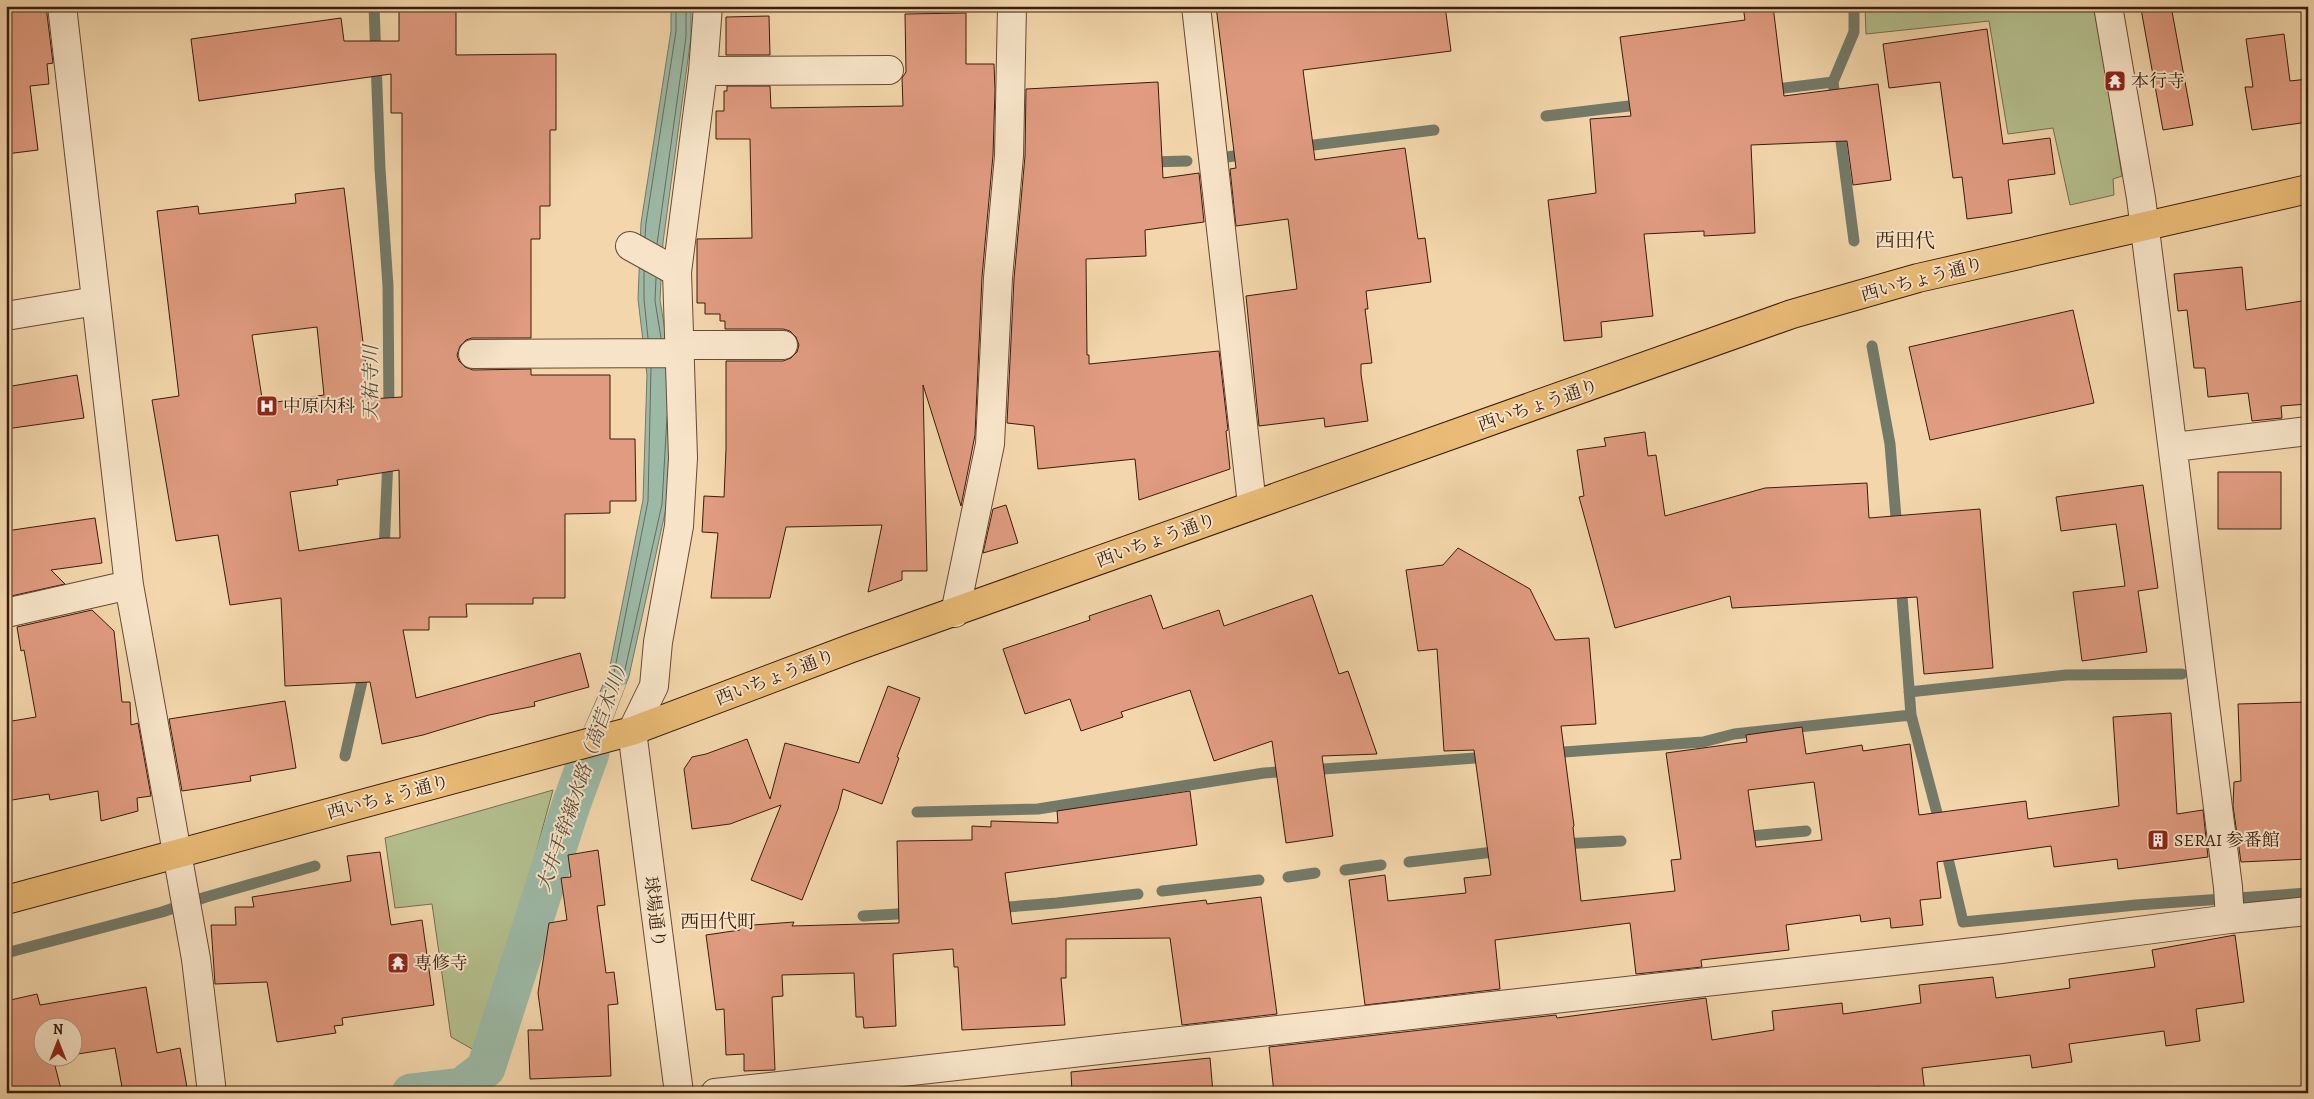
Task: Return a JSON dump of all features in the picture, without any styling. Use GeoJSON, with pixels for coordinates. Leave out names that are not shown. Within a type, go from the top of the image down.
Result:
{"type":"FeatureCollection","features":[{"type":"Feature","properties":{"kind":"highway","name":"西いちょう通り"},"geometry":{"type":"LineString","coordinates":[[6,900],[632,731],[852,648],[955,613],[1252,505],[1545,403],[1792,314],[1918,278],[2143,225],[2308,189]]}},
{"type":"Feature","properties":{"kind":"street"},"geometry":{"type":"LineString","coordinates":[[62,6],[129,585],[196,959],[212,1093]]}},
{"type":"Feature","properties":{"kind":"street"},"geometry":{"type":"LineString","coordinates":[[632,731],[654,686],[658,642],[679,526],[683,458],[677,272],[703,71],[708,6]]}},
{"type":"Feature","properties":{"kind":"street"},"geometry":{"type":"LineString","coordinates":[[955,613],[990,444],[998,278],[1009,156],[1012,6]]}},
{"type":"Feature","properties":{"kind":"street"},"geometry":{"type":"LineString","coordinates":[[1196,6],[1252,505]]}},
{"type":"Feature","properties":{"kind":"street"},"geometry":{"type":"LineString","coordinates":[[2108,6],[2141,198],[2143,225],[2174,447],[2229,905]]}},
{"type":"Feature","properties":{"kind":"street"},"geometry":{"type":"LineString","coordinates":[[703,71],[889,70]]}},
{"type":"Feature","properties":{"kind":"street"},"geometry":{"type":"LineString","coordinates":[[630,246],[677,272]]}},
{"type":"Feature","properties":{"kind":"street"},"geometry":{"type":"LineString","coordinates":[[6,316],[96,301]]}},
{"type":"Feature","properties":{"kind":"street"},"geometry":{"type":"LineString","coordinates":[[473,354],[635,353],[679,349],[783,345]]}},
{"type":"Feature","properties":{"kind":"street"},"geometry":{"type":"LineString","coordinates":[[2174,447],[2308,431]]}},
{"type":"Feature","properties":{"kind":"street"},"geometry":{"type":"LineString","coordinates":[[6,614],[129,585]]}},
{"type":"Feature","properties":{"kind":"street","name":"球場通り"},"geometry":{"type":"LineString","coordinates":[[632,731],[679,1093]]}},
{"type":"Feature","properties":{"kind":"street"},"geometry":{"type":"LineString","coordinates":[[715,1093],[2001,950],[2229,905],[2308,911]]}},
{"type":"Feature","properties":{"kind":"green space"},"geometry":{"type":"Polygon","coordinates":[[[1865,6],[2095,6],[2122,176],[2113,179],[2114,195],[2070,205],[2053,128],[2008,134],[1989,21],[1866,34],[1865,6]]]}},
{"type":"Feature","properties":{"kind":"green space"},"geometry":{"type":"Polygon","coordinates":[[[553,790],[481,1054],[451,1037],[432,904],[395,908],[385,838],[553,790]]]}},
{"type":"Feature","properties":{"kind":"water"},"geometry":{"type":"Polygon","coordinates":[[[671,6],[691,6],[691,37],[663,242],[660,300],[674,386],[667,504],[629,676],[579,808],[555,795],[609,671],[643,500],[647,375],[638,299],[641,223],[671,31],[671,6]]]}},
{"type":"Feature","properties":{"kind":"pier"},"geometry":{"type":"Polygon","coordinates":[[[626,684],[582,800],[559,783],[600,693],[626,684]]]}},
{"type":"Feature","properties":{"kind":"building"},"geometry":{"type":"Polygon","coordinates":[[[6,6],[46,6],[53,63],[47,64],[49,84],[30,86],[38,150],[6,154],[6,6]]]}},
{"type":"Feature","properties":{"kind":"building"},"geometry":{"type":"Polygon","coordinates":[[[399,6],[456,6],[456,55],[556,54],[556,130],[550,130],[550,206],[540,206],[540,239],[531,239],[531,338],[472,338],[466,340],[460,346],[457,355],[459,361],[465,367],[473,370],[531,369],[531,375],[610,375],[610,439],[635,439],[636,501],[610,501],[610,513],[565,514],[565,598],[533,598],[533,604],[466,604],[467,617],[429,617],[429,630],[403,630],[416,698],[580,653],[589,687],[534,702],[535,706],[489,715],[423,735],[382,744],[370,682],[285,686],[281,598],[230,605],[218,535],[176,541],[152,400],[179,396],[157,211],[198,206],[199,214],[296,203],[295,194],[344,188],[370,399],[402,397],[402,113],[391,113],[391,74],[199,101],[191,39],[341,18],[344,41],[399,41],[399,6]],[[317,327],[252,335],[263,404],[324,395],[317,327]],[[399,470],[337,480],[338,485],[290,492],[299,551],[383,538],[400,538],[399,470]]]}},
{"type":"Feature","properties":{"kind":"building"},"geometry":{"type":"Polygon","coordinates":[[[1216,6],[1445,6],[1451,51],[1303,70],[1315,160],[1405,148],[1418,239],[1425,238],[1431,282],[1366,291],[1368,309],[1365,309],[1372,363],[1361,364],[1361,374],[1368,421],[1325,427],[1324,418],[1259,426],[1246,296],[1297,289],[1288,219],[1236,226],[1230,169],[1236,168],[1216,6]]]}},
{"type":"Feature","properties":{"kind":"building"},"geometry":{"type":"Polygon","coordinates":[[[1743,6],[1773,6],[1784,96],[1878,84],[1891,180],[1853,185],[1847,141],[1751,145],[1755,233],[1704,236],[1704,231],[1644,234],[1653,316],[1601,322],[1602,337],[1564,341],[1548,200],[1596,193],[1590,119],[1631,116],[1620,37],[1745,20],[1743,6]]]}},
{"type":"Feature","properties":{"kind":"building"},"geometry":{"type":"Polygon","coordinates":[[[2171,6],[2193,125],[2163,130],[2141,9],[2171,6]]]}},
{"type":"Feature","properties":{"kind":"building"},"geometry":{"type":"Polygon","coordinates":[[[966,13],[966,64],[994,64],[995,90],[993,155],[982,277],[975,435],[961,506],[923,385],[927,571],[902,571],[902,580],[868,592],[882,525],[786,527],[770,598],[711,598],[718,533],[702,532],[704,496],[724,497],[726,361],[783,361],[791,358],[797,352],[799,345],[796,337],[790,331],[783,329],[725,329],[725,321],[720,321],[720,314],[705,314],[705,303],[697,303],[697,239],[752,238],[750,139],[716,139],[716,111],[724,111],[724,91],[727,91],[727,86],[770,86],[771,108],[903,106],[902,78],[906,72],[905,14],[966,13]]]}},
{"type":"Feature","properties":{"kind":"building"},"geometry":{"type":"Polygon","coordinates":[[[769,16],[770,55],[726,55],[726,17],[769,16]]]}},
{"type":"Feature","properties":{"kind":"building"},"geometry":{"type":"Polygon","coordinates":[[[1987,29],[2003,144],[2050,138],[2055,174],[2008,180],[2012,213],[1967,219],[1962,177],[1953,178],[1940,82],[1889,88],[1883,44],[1987,29]]]}},
{"type":"Feature","properties":{"kind":"building"},"geometry":{"type":"Polygon","coordinates":[[[2284,34],[2290,81],[2308,79],[2308,122],[2252,130],[2245,87],[2253,87],[2246,39],[2284,34]]]}},
{"type":"Feature","properties":{"kind":"building"},"geometry":{"type":"Polygon","coordinates":[[[1158,82],[1163,178],[1199,173],[1204,222],[1145,230],[1146,256],[1086,259],[1087,355],[1089,355],[1089,364],[1219,351],[1228,430],[1226,431],[1230,469],[1139,500],[1135,459],[1038,469],[1034,426],[1007,423],[1014,279],[1025,156],[1026,89],[1158,82]]]}},
{"type":"Feature","properties":{"kind":"building"},"geometry":{"type":"Polygon","coordinates":[[[2242,267],[2246,310],[2308,300],[2308,404],[2281,406],[2282,418],[2252,421],[2248,393],[2208,397],[2205,368],[2194,368],[2187,310],[2178,311],[2174,274],[2242,267]]]}},
{"type":"Feature","properties":{"kind":"building"},"geometry":{"type":"Polygon","coordinates":[[[2073,310],[2094,403],[1930,440],[1909,347],[2073,310]]]}},
{"type":"Feature","properties":{"kind":"building"},"geometry":{"type":"Polygon","coordinates":[[[77,375],[84,418],[6,429],[6,387],[77,375]]]}},
{"type":"Feature","properties":{"kind":"building"},"geometry":{"type":"Polygon","coordinates":[[[1645,432],[1648,456],[1656,455],[1665,516],[1765,488],[1867,483],[1869,518],[1980,509],[1993,668],[1924,674],[1917,597],[1732,608],[1730,596],[1615,628],[1579,497],[1584,496],[1577,450],[1606,446],[1604,438],[1645,432]]]}},
{"type":"Feature","properties":{"kind":"building"},"geometry":{"type":"Polygon","coordinates":[[[2218,472],[2281,472],[2281,529],[2218,529],[2218,472]]]}},
{"type":"Feature","properties":{"kind":"building"},"geometry":{"type":"Polygon","coordinates":[[[2143,485],[2158,588],[2138,591],[2147,652],[2082,661],[2073,592],[2125,586],[2116,524],[2061,531],[2056,497],[2143,485]]]}},
{"type":"Feature","properties":{"kind":"building"},"geometry":{"type":"Polygon","coordinates":[[[1006,505],[1018,543],[983,553],[993,509],[1006,505]]]}},
{"type":"Feature","properties":{"kind":"building"},"geometry":{"type":"Polygon","coordinates":[[[95,518],[102,563],[51,570],[65,584],[11,596],[6,567],[6,531],[95,518]]]}},
{"type":"Feature","properties":{"kind":"building"},"geometry":{"type":"Polygon","coordinates":[[[1458,548],[1530,589],[1555,640],[1589,638],[1596,724],[1561,726],[1574,826],[1581,901],[1675,891],[1671,860],[1681,859],[1666,753],[1747,742],[1746,735],[1802,727],[1806,754],[1862,745],[1863,751],[1910,744],[1919,815],[2026,801],[2028,819],[2119,806],[2113,717],[2171,713],[2177,814],[2203,810],[2208,857],[2118,869],[2117,859],[2054,867],[2051,846],[1937,862],[1941,898],[1920,900],[1923,925],[1891,928],[1890,918],[1861,922],[1860,915],[1786,925],[1789,950],[1701,960],[1702,967],[1636,974],[1630,923],[1495,940],[1500,989],[1365,1005],[1349,880],[1385,875],[1388,901],[1466,893],[1464,878],[1491,875],[1474,750],[1444,751],[1437,649],[1418,651],[1406,570],[1443,565],[1458,548]],[[1814,782],[1748,790],[1756,847],[1822,840],[1814,782]]]}},
{"type":"Feature","properties":{"kind":"building"},"geometry":{"type":"Polygon","coordinates":[[[1151,595],[1163,629],[1219,610],[1224,626],[1312,595],[1339,674],[1348,671],[1377,754],[1322,756],[1333,836],[1286,843],[1272,741],[1214,761],[1190,690],[1121,712],[1123,717],[1081,731],[1070,699],[1025,714],[1003,649],[1090,620],[1089,616],[1151,595]]]}},
{"type":"Feature","properties":{"kind":"building"},"geometry":{"type":"Polygon","coordinates":[[[92,610],[114,631],[122,702],[130,702],[131,725],[138,723],[151,796],[137,798],[138,811],[101,821],[98,791],[50,800],[49,794],[6,801],[6,722],[36,717],[24,650],[21,651],[17,627],[92,610]]]}},
{"type":"Feature","properties":{"kind":"building"},"geometry":{"type":"Polygon","coordinates":[[[888,686],[920,698],[897,757],[899,758],[882,804],[843,789],[838,809],[802,900],[751,880],[781,805],[730,824],[692,829],[684,769],[692,757],[706,754],[747,739],[770,799],[785,743],[859,763],[888,686]]]}},
{"type":"Feature","properties":{"kind":"building"},"geometry":{"type":"Polygon","coordinates":[[[285,701],[296,768],[250,776],[251,781],[182,791],[169,719],[285,701]]]}},
{"type":"Feature","properties":{"kind":"building"},"geometry":{"type":"Polygon","coordinates":[[[2308,702],[2308,859],[2241,862],[2233,806],[2234,782],[2241,781],[2238,704],[2308,702]]]}},
{"type":"Feature","properties":{"kind":"building"},"geometry":{"type":"Polygon","coordinates":[[[1190,791],[1197,845],[1005,873],[1012,924],[1206,900],[1207,904],[1261,897],[1277,1014],[1182,1025],[1170,938],[1066,939],[1066,978],[1061,978],[1065,1025],[962,1030],[958,967],[954,967],[953,949],[893,954],[896,1026],[864,1028],[863,1017],[856,1017],[854,973],[782,975],[783,996],[772,997],[775,1070],[744,1071],[744,1054],[726,1055],[724,1009],[716,1010],[706,935],[740,930],[740,926],[794,922],[792,926],[899,923],[897,841],[972,840],[972,826],[991,827],[991,821],[1058,823],[1057,811],[1190,791]]]}},
{"type":"Feature","properties":{"kind":"building"},"geometry":{"type":"Polygon","coordinates":[[[598,850],[605,905],[597,906],[606,973],[614,972],[618,1004],[608,1005],[611,1076],[530,1079],[528,1030],[543,1030],[538,993],[549,923],[567,920],[561,878],[571,877],[568,855],[598,850]]]}},
{"type":"Feature","properties":{"kind":"building"},"geometry":{"type":"Polygon","coordinates":[[[380,852],[391,925],[422,920],[434,1005],[342,1018],[343,1025],[334,1026],[336,1033],[277,1042],[267,982],[215,984],[211,925],[236,925],[235,907],[254,907],[252,897],[351,881],[347,856],[380,852]]]}},
{"type":"Feature","properties":{"kind":"building"},"geometry":{"type":"Polygon","coordinates":[[[2235,935],[2244,1002],[2196,1009],[2200,1041],[2166,1046],[2164,1031],[2069,1044],[2072,1062],[2032,1068],[2030,1055],[1922,1068],[1925,1093],[1880,1093],[1879,1087],[1830,1093],[1371,1093],[1370,1088],[1323,1093],[1274,1093],[1269,1047],[1556,1015],[1557,1018],[1706,998],[1712,1040],[1774,1030],[1772,1011],[1842,1003],[1843,1014],[1921,1003],[1919,985],[1993,977],[1996,998],[2070,988],[2069,979],[2155,967],[2152,950],[2235,935]]]}},
{"type":"Feature","properties":{"kind":"building"},"geometry":{"type":"Polygon","coordinates":[[[146,987],[157,1053],[180,1048],[188,1093],[123,1093],[115,1048],[82,1053],[82,1016],[32,1016],[32,1066],[55,1066],[62,1093],[6,1093],[6,1001],[37,994],[40,1005],[146,987]]]}},
{"type":"Feature","properties":{"kind":"building"},"geometry":{"type":"Polygon","coordinates":[[[1210,1058],[1213,1093],[1072,1093],[1071,1072],[1210,1058]]]}},
{"type":"Feature","properties":{"kind":"waterway","name":"天祐寺川"},"geometry":{"type":"LineString","coordinates":[[374,6],[380,169],[388,286],[389,412]]}},
{"type":"Feature","properties":{"kind":"waterway"},"geometry":{"type":"LineString","coordinates":[[1836,105],[1833,82],[1854,32],[1854,6]]}},
{"type":"Feature","properties":{"kind":"waterway"},"geometry":{"type":"LineString","coordinates":[[1768,90],[1833,82]]}},
{"type":"Feature","properties":{"kind":"waterway"},"geometry":{"type":"LineString","coordinates":[[1546,116],[1629,106]]}},
{"type":"Feature","properties":{"kind":"waterway"},"geometry":{"type":"LineString","coordinates":[[1839,126],[1854,241]]}},
{"type":"Feature","properties":{"kind":"waterway"},"geometry":{"type":"LineString","coordinates":[[1298,147],[1434,130]]}},
{"type":"Feature","properties":{"kind":"waterway"},"geometry":{"type":"LineString","coordinates":[[1227,157],[1248,154]]}},
{"type":"Feature","properties":{"kind":"waterway"},"geometry":{"type":"LineString","coordinates":[[1149,162],[1187,161]]}},
{"type":"Feature","properties":{"kind":"waterway"},"geometry":{"type":"LineString","coordinates":[[1872,346],[1890,444],[1897,530]]}},
{"type":"Feature","properties":{"kind":"waterway","name":"天祐寺川"},"geometry":{"type":"LineString","coordinates":[[384,552],[388,458]]}},
{"type":"Feature","properties":{"kind":"waterway"},"geometry":{"type":"LineString","coordinates":[[1901,583],[1911,715],[1941,828]]}},
{"type":"Feature","properties":{"kind":"waterway","name":"天祐寺川"},"geometry":{"type":"LineString","coordinates":[[345,756],[365,668]]}},
{"type":"Feature","properties":{"kind":"waterway"},"geometry":{"type":"LineString","coordinates":[[1909,692],[2066,675],[2182,674]]}},
{"type":"Feature","properties":{"kind":"waterway"},"geometry":{"type":"LineString","coordinates":[[1550,753],[1703,742],[1734,734],[1911,715]]}},
{"type":"Feature","properties":{"kind":"waterway","name":"大井手幹線水路（萵苣木川）"},"geometry":{"type":"LineString","coordinates":[[411,1093],[462,1087],[486,1068],[571,805],[590,753]]}},
{"type":"Feature","properties":{"kind":"waterway"},"geometry":{"type":"LineString","coordinates":[[1310,770],[1489,757]]}},
{"type":"Feature","properties":{"kind":"waterway"},"geometry":{"type":"LineString","coordinates":[[917,812],[1038,809],[1264,773],[1292,771]]}},
{"type":"Feature","properties":{"kind":"waterway"},"geometry":{"type":"LineString","coordinates":[[1739,837],[1806,831]]}},
{"type":"Feature","properties":{"kind":"waterway"},"geometry":{"type":"LineString","coordinates":[[1560,844],[1621,841]]}},
{"type":"Feature","properties":{"kind":"waterway"},"geometry":{"type":"LineString","coordinates":[[1945,846],[1963,922],[2136,905],[2308,893]]}},
{"type":"Feature","properties":{"kind":"waterway"},"geometry":{"type":"LineString","coordinates":[[1409,862],[1502,851]]}},
{"type":"Feature","properties":{"kind":"waterway"},"geometry":{"type":"LineString","coordinates":[[1345,870],[1381,865]]}},
{"type":"Feature","properties":{"kind":"waterway"},"geometry":{"type":"LineString","coordinates":[[6,953],[162,912],[206,897],[315,866]]}},
{"type":"Feature","properties":{"kind":"waterway"},"geometry":{"type":"LineString","coordinates":[[1288,877],[1315,873]]}},
{"type":"Feature","properties":{"kind":"waterway"},"geometry":{"type":"LineString","coordinates":[[1162,891],[1259,880]]}},
{"type":"Feature","properties":{"kind":"waterway"},"geometry":{"type":"LineString","coordinates":[[995,908],[1138,894]]}},
{"type":"Feature","properties":{"kind":"waterway"},"geometry":{"type":"LineString","coordinates":[[863,916],[914,913]]}},
{"type":"Feature","properties":{"kind":"place","name":"本行寺"},"geometry":{"type":"Point","coordinates":[2115,81]}},
{"type":"Feature","properties":{"kind":"place","name":"中原内科"},"geometry":{"type":"Point","coordinates":[267,406]}},
{"type":"Feature","properties":{"kind":"place","name":"SERAI 参番館"},"geometry":{"type":"Point","coordinates":[2158,840]}},
{"type":"Feature","properties":{"kind":"place","name":"専修寺"},"geometry":{"type":"Point","coordinates":[398,963]}},
{"type":"Feature","properties":{"kind":"district","name":"西田代"},"geometry":{"type":"Point","coordinates":[1905,240]}},
{"type":"Feature","properties":{"kind":"district","name":"西田代町"},"geometry":{"type":"Point","coordinates":[718,922]}}]}
